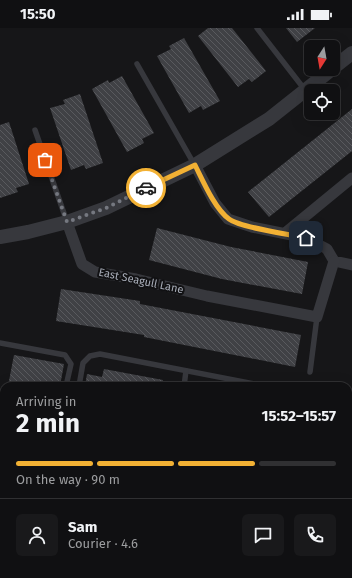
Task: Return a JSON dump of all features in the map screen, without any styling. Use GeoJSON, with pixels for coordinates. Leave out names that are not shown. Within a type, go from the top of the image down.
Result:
{"type":"FeatureCollection","features":[{"type":"Feature","properties":{"kind":"street"},"geometry":{"type":"LineString","coordinates":[[340,62],[352,53]]}},
{"type":"Feature","properties":{"kind":"street"},"geometry":{"type":"LineString","coordinates":[[312,84],[322,76]]}},
{"type":"Feature","properties":{"kind":"street"},"geometry":{"type":"LineString","coordinates":[[0,237],[28,232],[67,222],[106,208],[195,165],[269,119],[304,91]]}},
{"type":"Feature","properties":{"kind":"street"},"geometry":{"type":"LineString","coordinates":[[195,165],[215,203],[228,219],[252,227],[306,238],[327,249],[334,261],[317,317]]}},
{"type":"Feature","properties":{"kind":"street"},"geometry":{"type":"LineString","coordinates":[[285,233],[352,178]]}},
{"type":"Feature","properties":{"kind":"street","name":"East Seagull Lane"},"geometry":{"type":"LineString","coordinates":[[67,222],[82,264],[95,272],[136,279],[207,296],[317,317]]}},
{"type":"Feature","properties":{"kind":"street"},"geometry":{"type":"LineString","coordinates":[[334,261],[352,265]]}},
{"type":"Feature","properties":{"kind":"lane"},"geometry":{"type":"LineString","coordinates":[[257,28],[304,89]]}},
{"type":"Feature","properties":{"kind":"lane"},"geometry":{"type":"LineString","coordinates":[[137,64],[195,165]]}},
{"type":"Feature","properties":{"kind":"lane","name":"East Seagull Lane"},"geometry":{"type":"LineString","coordinates":[[35,130],[67,222]]}},
{"type":"Feature","properties":{"kind":"lane"},"geometry":{"type":"LineString","coordinates":[[310,372],[317,317]]}},
{"type":"Feature","properties":{"kind":"lane"},"geometry":{"type":"LineString","coordinates":[[0,343],[65,355],[71,364],[67,382]]}},
{"type":"Feature","properties":{"kind":"lane"},"geometry":{"type":"LineString","coordinates":[[80,382],[83,363],[90,356],[100,354],[245,382]]}},
{"type":"Feature","properties":{"kind":"lane"},"geometry":{"type":"LineString","coordinates":[[185,382],[186,371]]}},
{"type":"Feature","properties":{"kind":"building"},"geometry":{"type":"Polygon","coordinates":[[[208,28],[232,28],[266,71],[252,82],[249,79],[238,87],[198,36],[208,28]]]}},
{"type":"Feature","properties":{"kind":"building"},"geometry":{"type":"Polygon","coordinates":[[[286,28],[315,28],[297,42],[286,28]]]}},
{"type":"Feature","properties":{"kind":"building"},"geometry":{"type":"Polygon","coordinates":[[[184,38],[220,101],[203,110],[201,106],[189,113],[157,56],[171,49],[169,46],[184,38]]]}},
{"type":"Feature","properties":{"kind":"building"},"geometry":{"type":"Polygon","coordinates":[[[122,76],[154,133],[142,139],[144,143],[127,152],[92,89],[108,80],[109,83],[122,76]]]}},
{"type":"Feature","properties":{"kind":"building"},"geometry":{"type":"Polygon","coordinates":[[[80,94],[103,163],[86,169],[84,165],[71,170],[50,108],[65,104],[63,100],[80,94]]]}},
{"type":"Feature","properties":{"kind":"building"},"geometry":{"type":"Polygon","coordinates":[[[352,109],[352,151],[269,217],[248,192],[352,109]]]}},
{"type":"Feature","properties":{"kind":"building"},"geometry":{"type":"Polygon","coordinates":[[[9,122],[29,184],[16,188],[18,192],[0,198],[0,125],[9,122]]]}},
{"type":"Feature","properties":{"kind":"building"},"geometry":{"type":"Polygon","coordinates":[[[157,228],[231,247],[308,262],[302,294],[222,279],[149,260],[157,228]]]}},
{"type":"Feature","properties":{"kind":"building"},"geometry":{"type":"Polygon","coordinates":[[[61,289],[140,301],[140,304],[301,335],[295,367],[144,337],[144,335],[56,321],[61,289]]]}},
{"type":"Feature","properties":{"kind":"building"},"geometry":{"type":"Polygon","coordinates":[[[14,355],[64,364],[61,382],[9,382],[14,355]]]}},
{"type":"Feature","properties":{"kind":"building"},"geometry":{"type":"Polygon","coordinates":[[[104,369],[163,380],[163,382],[86,382],[87,374],[102,377],[104,369]]]}},
{"type":"Feature","properties":{"kind":"way so far"},"geometry":{"type":"LineString","coordinates":[[45,160],[67,222],[106,208],[146,188]]}},
{"type":"Feature","properties":{"kind":"route"},"geometry":{"type":"LineString","coordinates":[[146,188],[195,165],[215,203],[228,219],[252,227],[306,238]]}}]}
